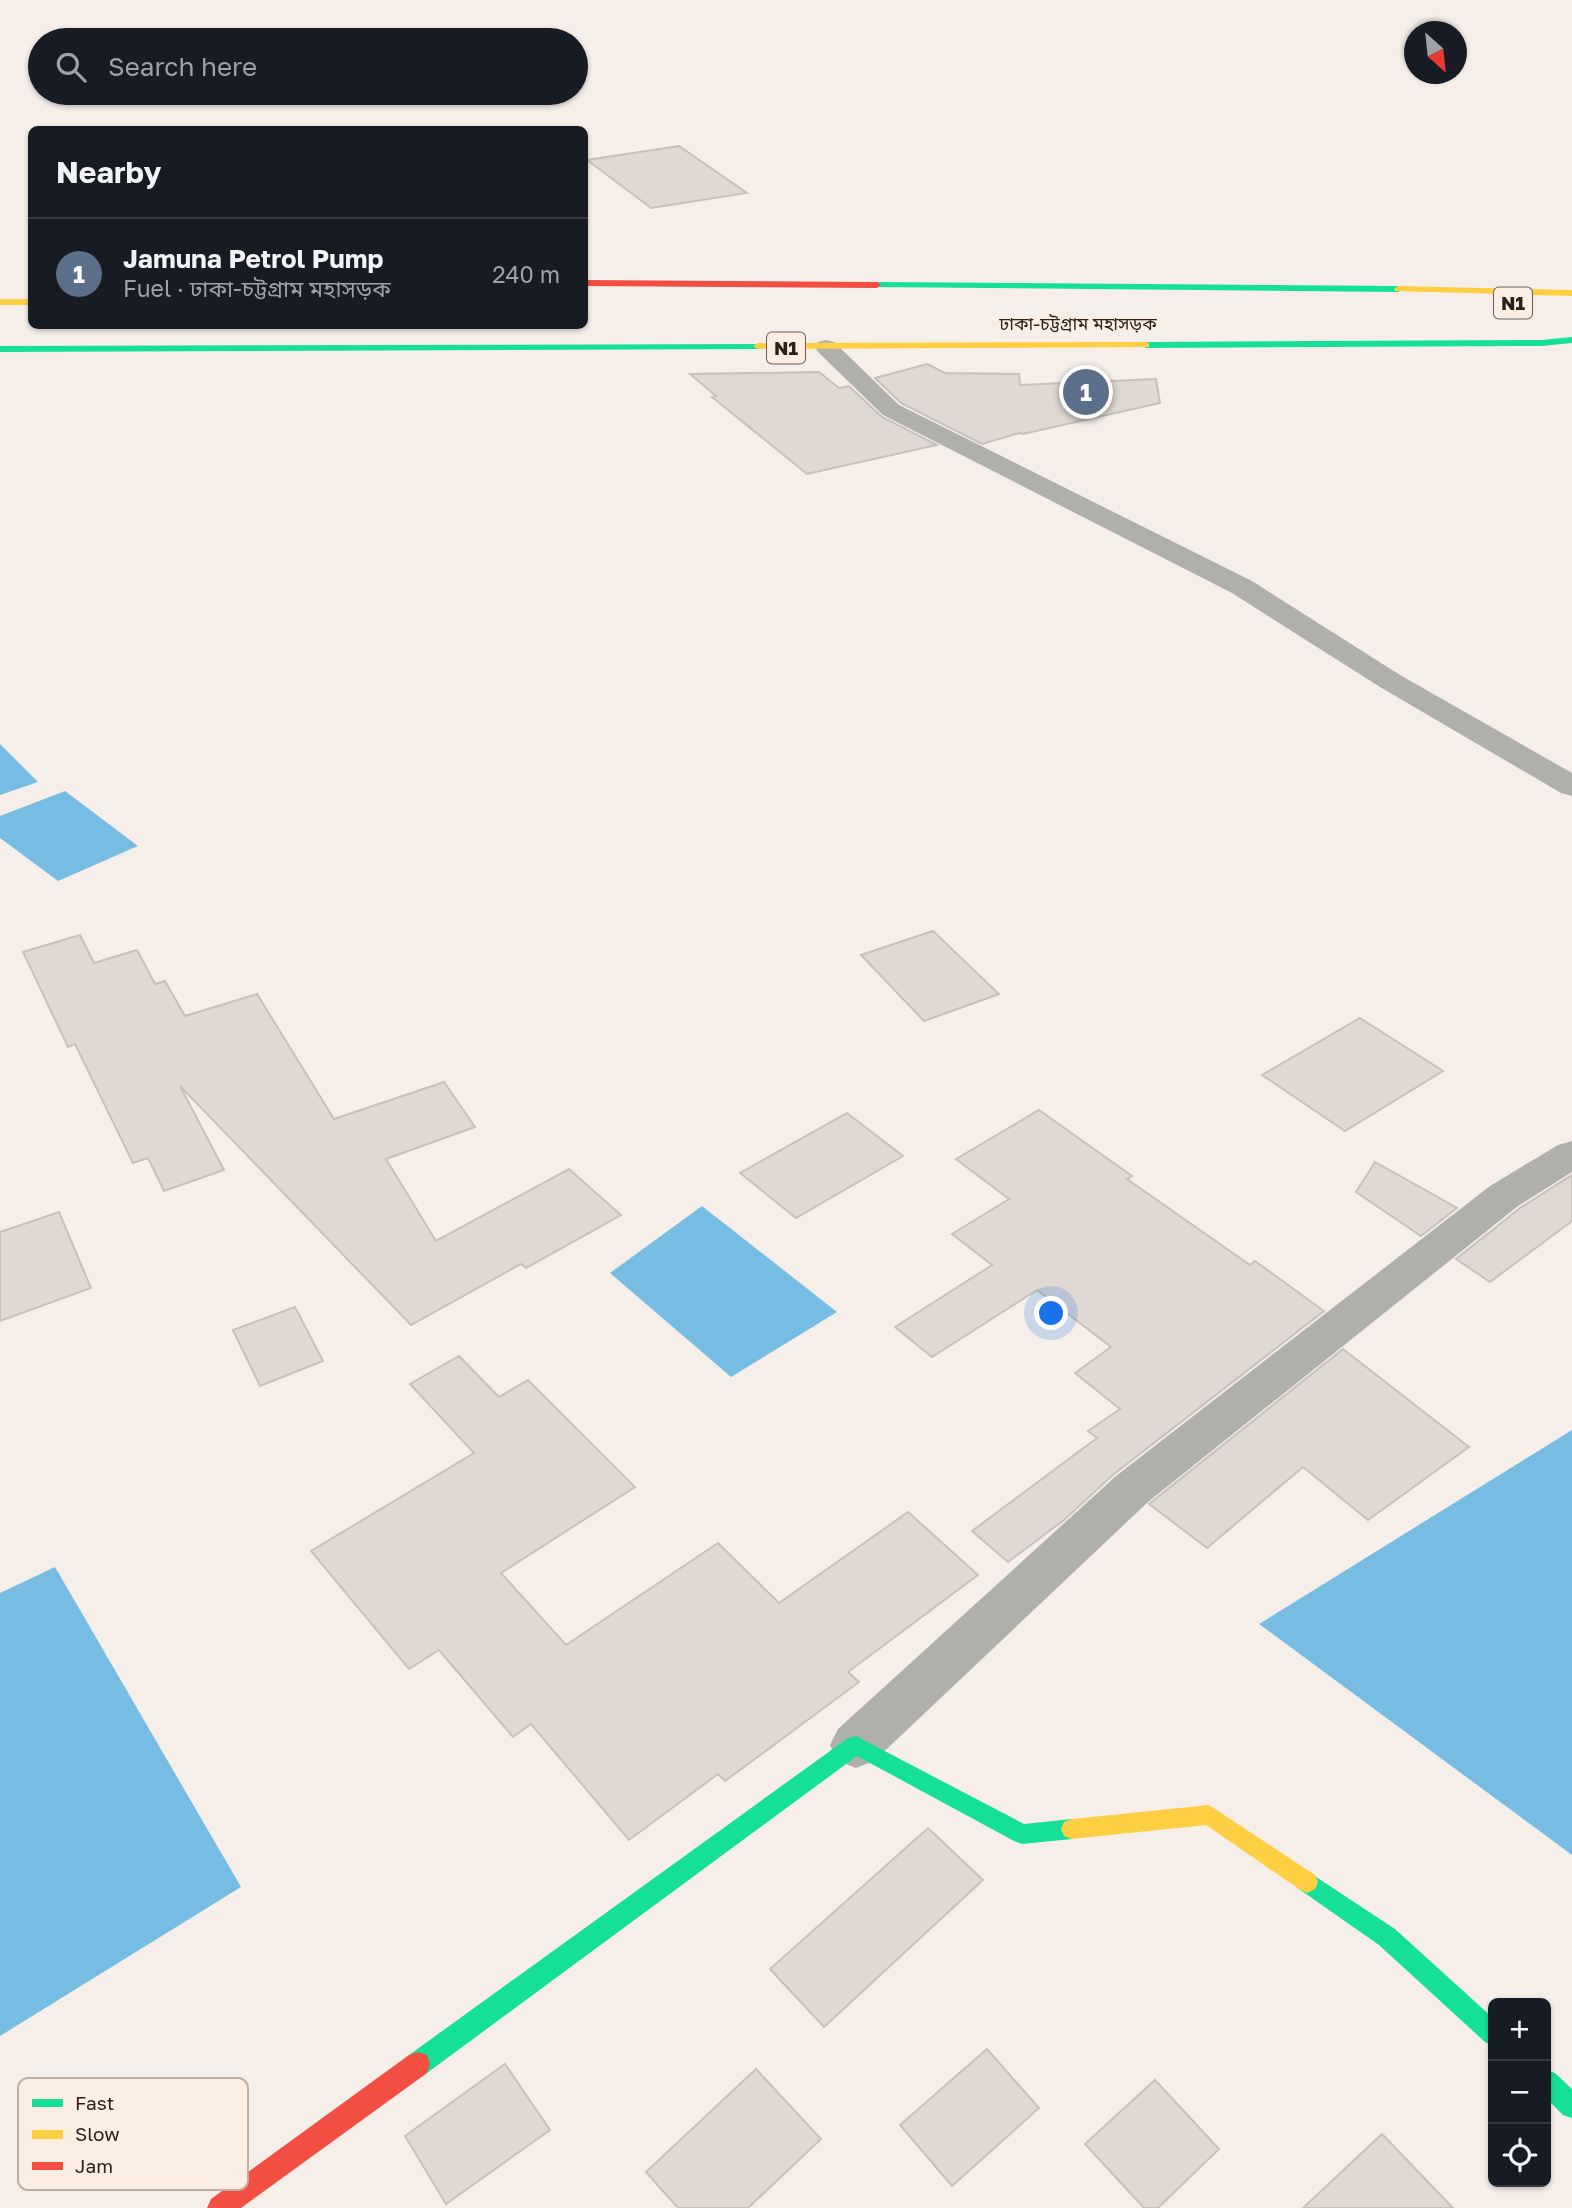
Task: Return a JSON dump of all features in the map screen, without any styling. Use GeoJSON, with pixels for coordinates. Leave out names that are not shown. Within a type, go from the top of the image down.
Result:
{"type":"FeatureCollection","features":[{"type":"Feature","properties":{"kind":"main road","name":"N1"},"geometry":{"type":"LineString","coordinates":[[588,283],[1517,290],[1572,293]]}},
{"type":"Feature","properties":{"kind":"main road"},"geometry":{"type":"LineString","coordinates":[[0,302],[28,302]]}},
{"type":"Feature","properties":{"kind":"main road","name":"ঢাকা-চট্টগ্রাম মহাসড়ক"},"geometry":{"type":"LineString","coordinates":[[1018,303],[1572,303]]}},
{"type":"Feature","properties":{"kind":"main road","name":"N1"},"geometry":{"type":"LineString","coordinates":[[1400,327],[1572,329]]}},
{"type":"Feature","properties":{"kind":"main road","name":"N1"},"geometry":{"type":"LineString","coordinates":[[0,349],[826,348],[1528,343],[1572,340]]}},
{"type":"Feature","properties":{"kind":"main road"},"geometry":{"type":"LineString","coordinates":[[248,2188],[856,1745],[1022,1834],[1209,1815],[1387,1937],[1488,2029]]}},
{"type":"Feature","properties":{"kind":"main road"},"geometry":{"type":"LineString","coordinates":[[1551,2087],[1572,2106]]}},
{"type":"Feature","properties":{"kind":"main road"},"geometry":{"type":"LineString","coordinates":[[220,2208],[245,2190]]}},
{"type":"Feature","properties":{"kind":"street"},"geometry":{"type":"LineString","coordinates":[[826,348],[891,410],[1242,587],[1390,681],[1572,786]]}},
{"type":"Feature","properties":{"kind":"street"},"geometry":{"type":"LineString","coordinates":[[856,1745],[1132,1489],[1504,1196],[1572,1154]]}},
{"type":"Feature","properties":{"kind":"water"},"geometry":{"type":"Polygon","coordinates":[[[0,744],[38,782],[0,795],[0,744]]]}},
{"type":"Feature","properties":{"kind":"water"},"geometry":{"type":"Polygon","coordinates":[[[65,791],[138,846],[58,881],[0,838],[0,816],[65,791]]]}},
{"type":"Feature","properties":{"kind":"water"},"geometry":{"type":"Polygon","coordinates":[[[702,1206],[837,1312],[731,1377],[610,1273],[702,1206]]]}},
{"type":"Feature","properties":{"kind":"water"},"geometry":{"type":"Polygon","coordinates":[[[1572,1430],[1572,1855],[1259,1624],[1572,1430]]]}},
{"type":"Feature","properties":{"kind":"water"},"geometry":{"type":"Polygon","coordinates":[[[55,1567],[241,1887],[0,2036],[0,1593],[55,1567]]]}},
{"type":"Feature","properties":{"kind":"building"},"geometry":{"type":"Polygon","coordinates":[[[679,146],[747,193],[651,208],[588,160],[679,146]]]}},
{"type":"Feature","properties":{"kind":"building"},"geometry":{"type":"Polygon","coordinates":[[[927,364],[945,373],[1019,374],[1020,385],[1156,379],[1160,403],[1020,433],[982,444],[901,403],[875,378],[927,364]]]}},
{"type":"Feature","properties":{"kind":"building"},"geometry":{"type":"Polygon","coordinates":[[[819,372],[839,388],[849,386],[882,417],[937,445],[807,474],[712,397],[716,396],[690,374],[819,372]]]}},
{"type":"Feature","properties":{"kind":"building"},"geometry":{"type":"Polygon","coordinates":[[[933,931],[999,994],[924,1021],[861,955],[933,931]]]}},
{"type":"Feature","properties":{"kind":"building"},"geometry":{"type":"Polygon","coordinates":[[[80,935],[94,963],[137,950],[155,984],[165,981],[185,1016],[257,994],[334,1119],[444,1082],[475,1127],[386,1159],[436,1241],[569,1169],[621,1215],[526,1268],[521,1264],[411,1325],[180,1086],[224,1170],[164,1191],[148,1158],[133,1163],[75,1044],[68,1047],[23,952],[80,935]]]}},
{"type":"Feature","properties":{"kind":"building"},"geometry":{"type":"Polygon","coordinates":[[[1360,1018],[1443,1071],[1345,1131],[1262,1075],[1360,1018]]]}},
{"type":"Feature","properties":{"kind":"building"},"geometry":{"type":"Polygon","coordinates":[[[1039,1110],[1132,1176],[1127,1179],[1250,1265],[1255,1261],[1324,1311],[1114,1474],[1064,1520],[1008,1562],[972,1531],[1097,1438],[1088,1431],[1120,1409],[1075,1373],[1111,1347],[1037,1290],[932,1357],[895,1327],[992,1265],[952,1234],[1009,1199],[956,1159],[1039,1110]]]}},
{"type":"Feature","properties":{"kind":"building"},"geometry":{"type":"Polygon","coordinates":[[[847,1113],[903,1156],[796,1218],[740,1173],[847,1113]]]}},
{"type":"Feature","properties":{"kind":"building"},"geometry":{"type":"Polygon","coordinates":[[[1375,1162],[1457,1208],[1421,1236],[1356,1192],[1375,1162]]]}},
{"type":"Feature","properties":{"kind":"building"},"geometry":{"type":"Polygon","coordinates":[[[1572,1175],[1572,1221],[1490,1282],[1456,1259],[1520,1208],[1572,1175]]]}},
{"type":"Feature","properties":{"kind":"building"},"geometry":{"type":"Polygon","coordinates":[[[59,1212],[91,1288],[0,1321],[0,1232],[59,1212]]]}},
{"type":"Feature","properties":{"kind":"building"},"geometry":{"type":"Polygon","coordinates":[[[295,1307],[323,1361],[260,1386],[233,1330],[295,1307]]]}},
{"type":"Feature","properties":{"kind":"building"},"geometry":{"type":"Polygon","coordinates":[[[1343,1349],[1469,1447],[1368,1520],[1303,1467],[1207,1548],[1149,1504],[1343,1349]]]}},
{"type":"Feature","properties":{"kind":"building"},"geometry":{"type":"Polygon","coordinates":[[[459,1356],[499,1397],[528,1380],[635,1487],[501,1573],[566,1645],[718,1543],[779,1603],[908,1512],[978,1575],[848,1672],[859,1682],[725,1781],[718,1774],[629,1840],[531,1724],[513,1737],[439,1650],[409,1669],[311,1551],[474,1453],[410,1384],[459,1356]]]}},
{"type":"Feature","properties":{"kind":"building"},"geometry":{"type":"Polygon","coordinates":[[[928,1828],[983,1880],[824,2027],[770,1969],[928,1828]]]}},
{"type":"Feature","properties":{"kind":"building"},"geometry":{"type":"Polygon","coordinates":[[[987,2049],[1039,2108],[952,2186],[900,2125],[987,2049]]]}},
{"type":"Feature","properties":{"kind":"building"},"geometry":{"type":"Polygon","coordinates":[[[505,2064],[550,2130],[446,2204],[405,2136],[505,2064]]]}},
{"type":"Feature","properties":{"kind":"building"},"geometry":{"type":"Polygon","coordinates":[[[756,2069],[821,2139],[748,2208],[678,2208],[646,2172],[756,2069]]]}},
{"type":"Feature","properties":{"kind":"building"},"geometry":{"type":"Polygon","coordinates":[[[1155,2080],[1219,2149],[1158,2208],[1144,2208],[1085,2144],[1155,2080]]]}},
{"type":"Feature","properties":{"kind":"building"},"geometry":{"type":"Polygon","coordinates":[[[1382,2134],[1453,2208],[1303,2208],[1382,2134]]]}},
{"type":"Feature","properties":{"kind":"traffic: fast"},"geometry":{"type":"LineString","coordinates":[[877,285],[1398,289]]}},
{"type":"Feature","properties":{"kind":"traffic: fast"},"geometry":{"type":"LineString","coordinates":[[1146,345],[1542,343],[1572,340]]}},
{"type":"Feature","properties":{"kind":"traffic: fast"},"geometry":{"type":"LineString","coordinates":[[0,349],[758,346]]}},
{"type":"Feature","properties":{"kind":"traffic: fast"},"geometry":{"type":"LineString","coordinates":[[418,2064],[856,1745],[1022,1834],[1072,1829]]}},
{"type":"Feature","properties":{"kind":"traffic: fast"},"geometry":{"type":"LineString","coordinates":[[1307,1882],[1387,1937],[1488,2029]]}},
{"type":"Feature","properties":{"kind":"traffic: fast"},"geometry":{"type":"LineString","coordinates":[[1551,2087],[1572,2106]]}},
{"type":"Feature","properties":{"kind":"traffic: slow"},"geometry":{"type":"LineString","coordinates":[[1398,289],[1572,293]]}},
{"type":"Feature","properties":{"kind":"traffic: slow"},"geometry":{"type":"LineString","coordinates":[[0,302],[28,302]]}},
{"type":"Feature","properties":{"kind":"traffic: slow"},"geometry":{"type":"LineString","coordinates":[[758,346],[1146,345]]}},
{"type":"Feature","properties":{"kind":"traffic: slow"},"geometry":{"type":"LineString","coordinates":[[1072,1829],[1209,1815],[1307,1882]]}},
{"type":"Feature","properties":{"kind":"traffic: jam"},"geometry":{"type":"LineString","coordinates":[[588,283],[877,285]]}},
{"type":"Feature","properties":{"kind":"traffic: jam"},"geometry":{"type":"LineString","coordinates":[[248,2188],[418,2064]]}},
{"type":"Feature","properties":{"kind":"traffic: jam"},"geometry":{"type":"LineString","coordinates":[[220,2208],[245,2190]]}},
{"type":"Feature","properties":{"kind":"place","name":"Jamuna Petrol Pump"},"geometry":{"type":"Point","coordinates":[1086,392]}}]}
